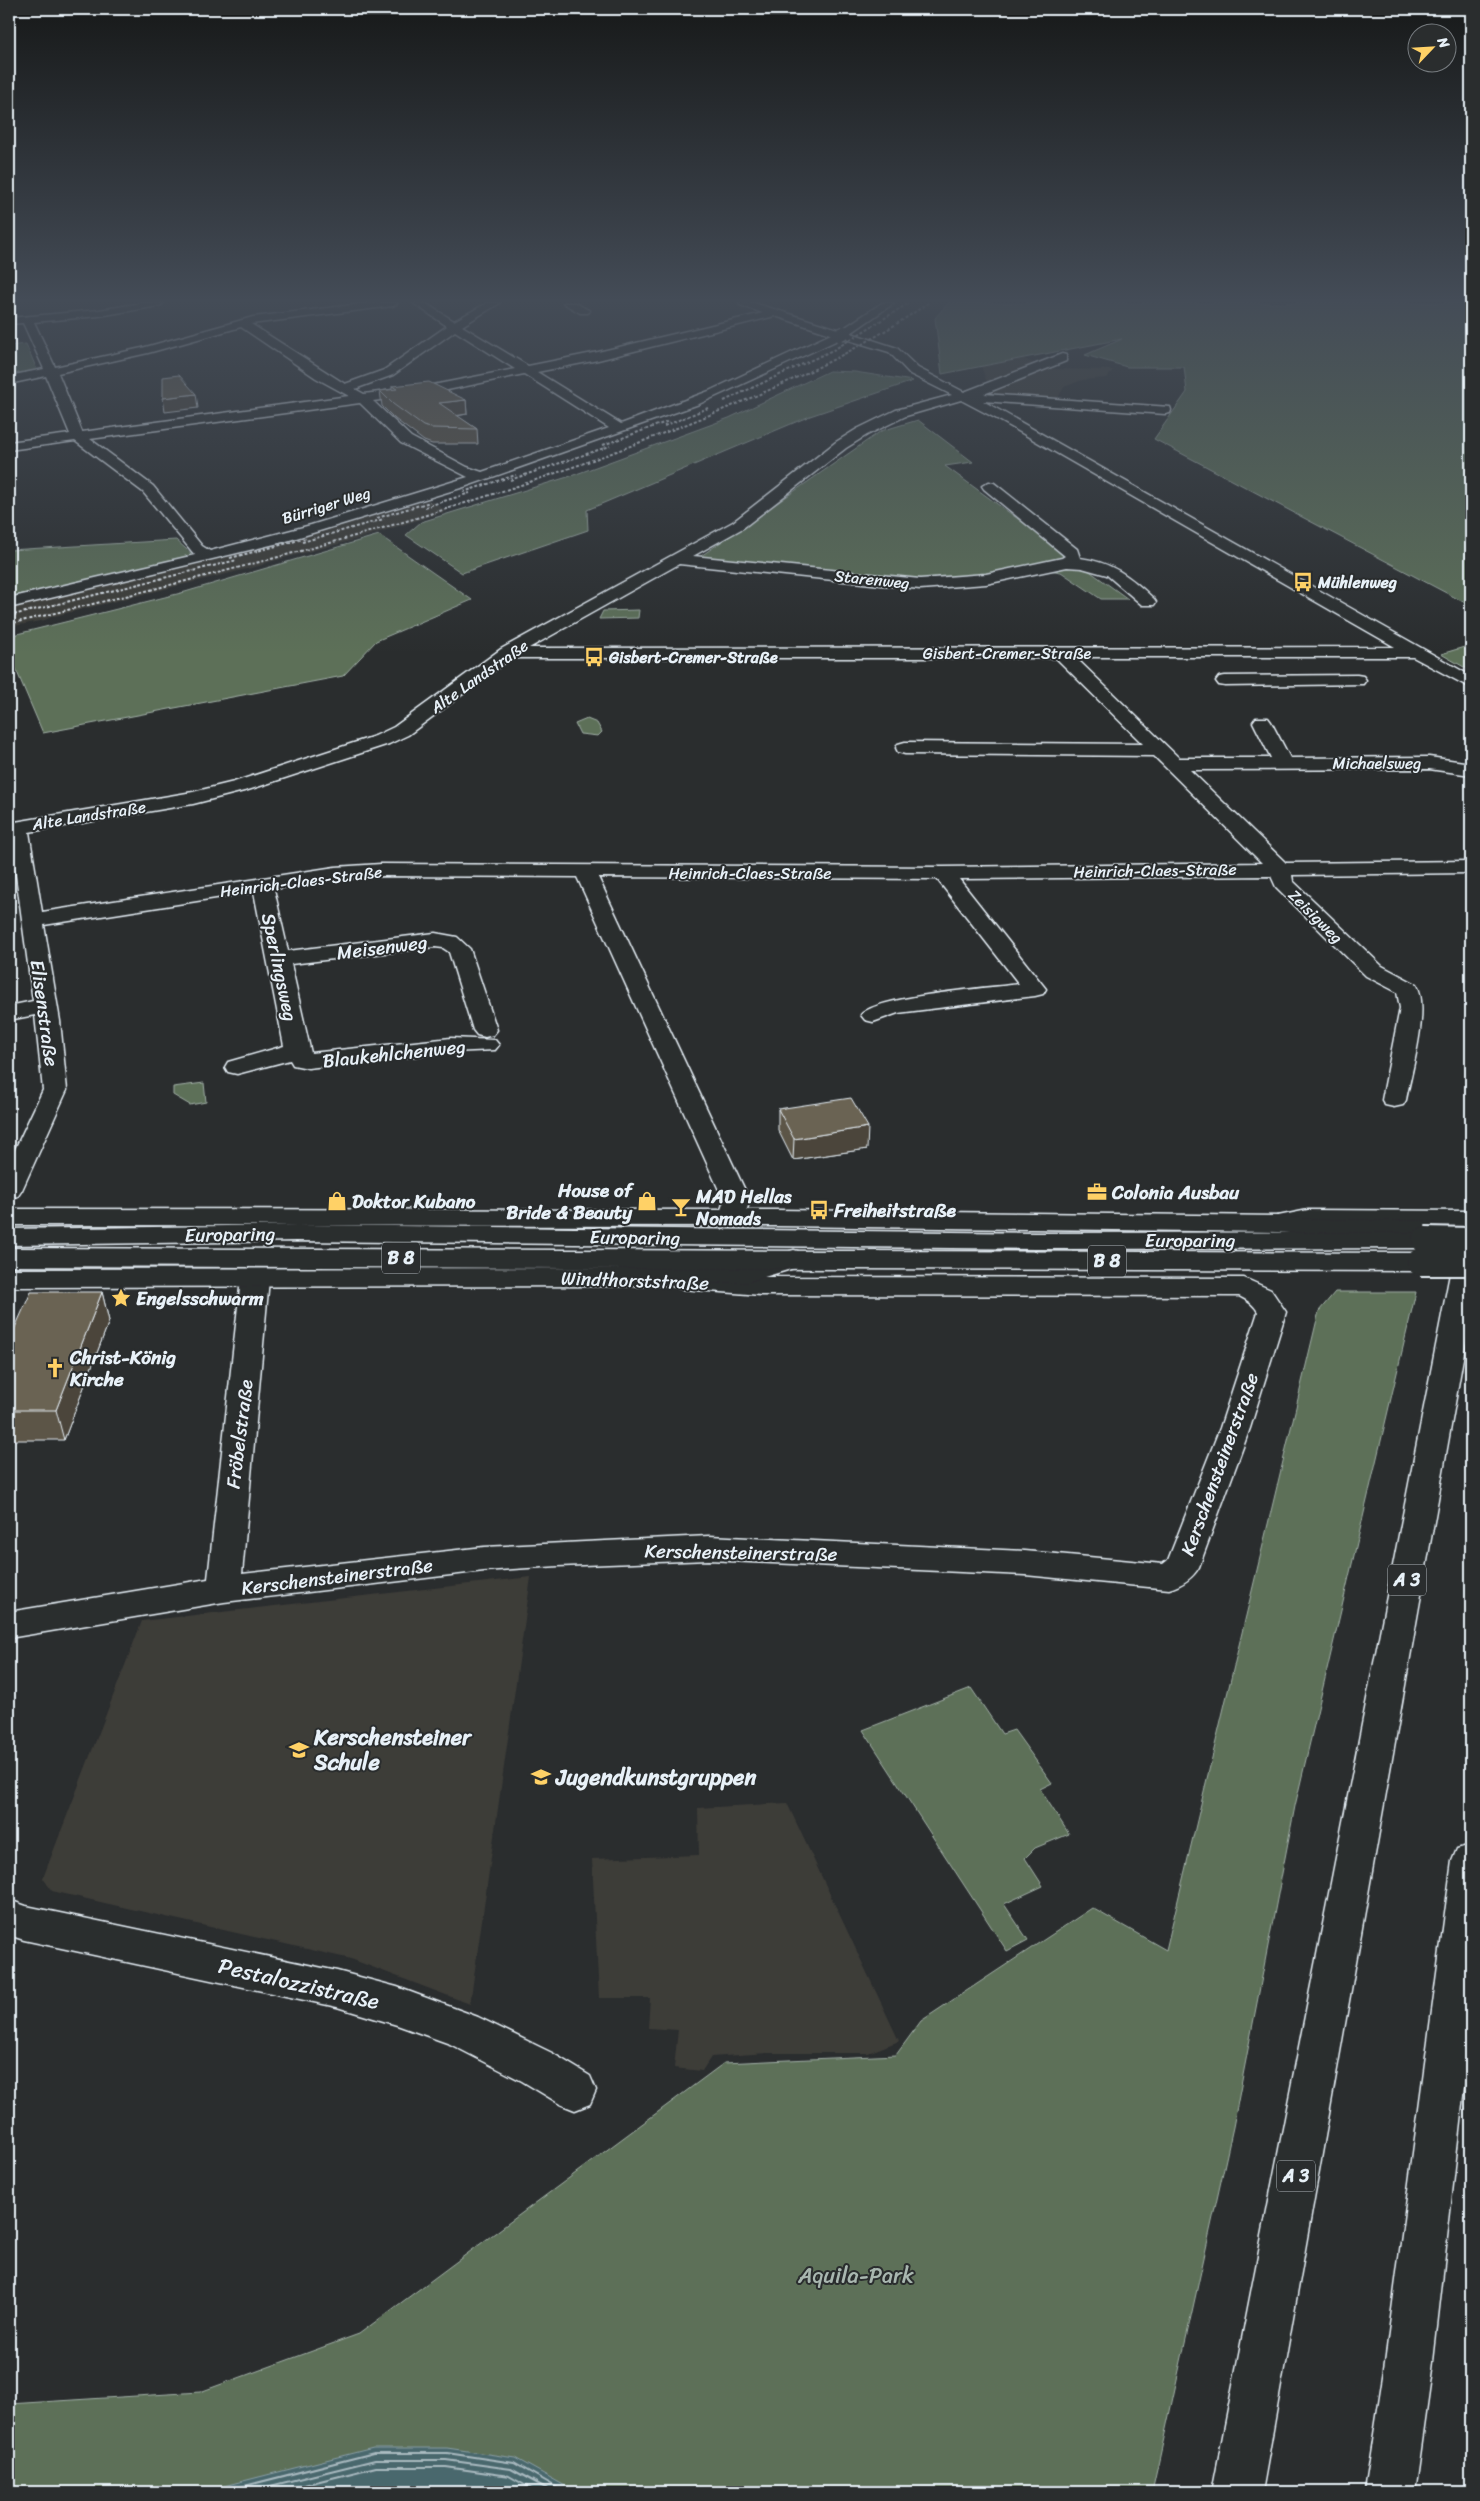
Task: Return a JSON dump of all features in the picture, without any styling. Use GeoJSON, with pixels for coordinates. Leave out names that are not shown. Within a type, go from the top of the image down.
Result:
{"type":"FeatureCollection","features":[{"type":"Feature","properties":{"kind":"main road"},"geometry":{"type":"LineString","coordinates":[[70,420],[77,436],[148,489],[197,549],[207,556]]}},
{"type":"Feature","properties":{"kind":"main road"},"geometry":{"type":"LineString","coordinates":[[9,446],[207,420]]}},
{"type":"Feature","properties":{"kind":"main road"},"geometry":{"type":"LineString","coordinates":[[385,420],[406,440],[462,470],[480,476]]}},
{"type":"Feature","properties":{"kind":"main road"},"geometry":{"type":"LineString","coordinates":[[605,420],[620,429]]}},
{"type":"Feature","properties":{"kind":"main road","name":"Bürriger Weg"},"geometry":{"type":"LineString","coordinates":[[9,603],[207,556],[317,527],[480,476],[644,420]]}},
{"type":"Feature","properties":{"kind":"main road","name":"Alte Landstraße"},"geometry":{"type":"LineString","coordinates":[[13,828],[193,798],[241,786],[373,744],[401,731],[507,653],[738,525],[841,445],[888,420]]}},
{"type":"Feature","properties":{"kind":"main road"},"geometry":{"type":"LineString","coordinates":[[1009,420],[1471,683]]}},
{"type":"Feature","properties":{"kind":"main road"},"geometry":{"type":"LineString","coordinates":[[989,486],[1034,524],[1072,552],[1073,557],[1066,562]]}},
{"type":"Feature","properties":{"kind":"main road","name":"Starenweg"},"geometry":{"type":"LineString","coordinates":[[677,559],[920,584],[986,579],[1066,562],[1103,566],[1123,579],[1148,602]]}},
{"type":"Feature","properties":{"kind":"main road","name":"Gisbert-Cremer-Straße"},"geometry":{"type":"LineString","coordinates":[[507,653],[1062,654],[1418,652]]}},
{"type":"Feature","properties":{"kind":"main road"},"geometry":{"type":"LineString","coordinates":[[1244,653],[1277,680]]}},
{"type":"Feature","properties":{"kind":"main road","name":"Zeisigweg"},"geometry":{"type":"LineString","coordinates":[[1062,654],[1280,869],[1282,883],[1349,949],[1374,971],[1408,989],[1412,1008],[1394,1100]]}},
{"type":"Feature","properties":{"kind":"main road"},"geometry":{"type":"LineString","coordinates":[[1225,681],[1357,680]]}},
{"type":"Feature","properties":{"kind":"main road"},"geometry":{"type":"LineString","coordinates":[[1450,683],[1471,696]]}},
{"type":"Feature","properties":{"kind":"main road"},"geometry":{"type":"LineString","coordinates":[[1262,722],[1283,763]]}},
{"type":"Feature","properties":{"kind":"main road"},"geometry":{"type":"LineString","coordinates":[[905,748],[1167,757]]}},
{"type":"Feature","properties":{"kind":"main road","name":"Michaelsweg"},"geometry":{"type":"LineString","coordinates":[[1167,757],[1283,763],[1429,763],[1471,769]]}},
{"type":"Feature","properties":{"kind":"main road","name":"Elisenstraße"},"geometry":{"type":"LineString","coordinates":[[9,1190],[55,1090],[46,1006],[32,920],[13,828]]}},
{"type":"Feature","properties":{"kind":"main road","name":"Heinrich-Claes-Straße"},"geometry":{"type":"LineString","coordinates":[[32,920],[335,873],[380,870],[943,873],[1471,867]]}},
{"type":"Feature","properties":{"kind":"main road"},"geometry":{"type":"LineString","coordinates":[[585,872],[737,1201],[731,1218]]}},
{"type":"Feature","properties":{"kind":"main road"},"geometry":{"type":"LineString","coordinates":[[873,1015],[894,1007],[1035,989],[943,873]]}},
{"type":"Feature","properties":{"kind":"main road","name":"Sperlingsweg"},"geometry":{"type":"LineString","coordinates":[[263,884],[299,1055]]}},
{"type":"Feature","properties":{"kind":"main road","name":"Meisenweg"},"geometry":{"type":"LineString","coordinates":[[278,959],[435,940],[449,942],[458,949],[486,1037]]}},
{"type":"Feature","properties":{"kind":"main road"},"geometry":{"type":"LineString","coordinates":[[9,1013],[46,1006]]}},
{"type":"Feature","properties":{"kind":"main road","name":"Blaukehlchenweg"},"geometry":{"type":"LineString","coordinates":[[299,1055],[308,1061],[451,1044],[486,1037]]}},
{"type":"Feature","properties":{"kind":"main road"},"geometry":{"type":"LineString","coordinates":[[237,1067],[299,1055]]}},
{"type":"Feature","properties":{"kind":"main road"},"geometry":{"type":"LineString","coordinates":[[9,1217],[731,1218],[1278,1224],[1470,1239]]}},
{"type":"Feature","properties":{"kind":"main road","name":"Europaring"},"geometry":{"type":"LineString","coordinates":[[9,1237],[297,1232],[1036,1241],[1426,1237],[1470,1239]]}},
{"type":"Feature","properties":{"kind":"main road","name":"Europaring"},"geometry":{"type":"LineString","coordinates":[[9,1258],[794,1259],[1426,1237]]}},
{"type":"Feature","properties":{"kind":"main road","name":"A 3"},"geometry":{"type":"LineString","coordinates":[[1237,2492],[1358,1850],[1470,1239]]}},
{"type":"Feature","properties":{"kind":"main road"},"geometry":{"type":"LineString","coordinates":[[638,1277],[748,1272],[794,1259]]}},
{"type":"Feature","properties":{"kind":"main road","name":"Windthorststraße"},"geometry":{"type":"LineString","coordinates":[[9,1278],[638,1277],[760,1286],[1244,1287],[1259,1294]]}},
{"type":"Feature","properties":{"kind":"main road","name":"Fröbelstraße"},"geometry":{"type":"LineString","coordinates":[[224,1589],[255,1279]]}},
{"type":"Feature","properties":{"kind":"main road","name":"Kerschensteinerstraße"},"geometry":{"type":"LineString","coordinates":[[9,1624],[224,1589],[484,1559],[709,1548],[1025,1563],[1169,1577],[1182,1567],[1235,1428],[1272,1312],[1269,1304],[1259,1294]]}},
{"type":"Feature","properties":{"kind":"main road"},"geometry":{"type":"LineString","coordinates":[[1390,2492],[1408,2370],[1471,1861]]}},
{"type":"Feature","properties":{"kind":"main road","name":"Pestalozzistraße"},"geometry":{"type":"LineString","coordinates":[[9,1917],[24,1923],[337,1989],[397,2006],[463,2030],[531,2064],[575,2090]]}},
{"type":"Feature","properties":{"kind":"shaded area"},"geometry":{"type":"Polygon","coordinates":[[[429,500],[447,511],[358,539],[259,566],[45,620],[9,627],[9,608],[14,606],[226,557],[231,553],[248,551],[429,500]]]}},
{"type":"Feature","properties":{"kind":"shaded area","name":"Kerschensteiner Schule"},"geometry":{"type":"Polygon","coordinates":[[[531,1577],[470,2004],[351,1959],[52,1891],[43,1878],[142,1621],[531,1577]]]}},
{"type":"Feature","properties":{"kind":"shaded area"},"geometry":{"type":"Polygon","coordinates":[[[787,1803],[899,2041],[868,2053],[767,2053],[711,2057],[702,2071],[674,2068],[678,2030],[648,2028],[650,1998],[599,1998],[592,1859],[699,1855],[698,1808],[787,1803]]]}},
{"type":"Feature","properties":{"kind":"green space"},"geometry":{"type":"Polygon","coordinates":[[[724,420],[801,420],[587,510],[588,530],[462,573],[406,535],[421,522],[571,476],[724,420]]]}},
{"type":"Feature","properties":{"kind":"green space"},"geometry":{"type":"Polygon","coordinates":[[[918,420],[973,462],[945,466],[1128,599],[1101,599],[1061,572],[1031,567],[978,577],[923,581],[698,558],[881,431],[918,420]]]}},
{"type":"Feature","properties":{"kind":"green space"},"geometry":{"type":"Polygon","coordinates":[[[1168,420],[1471,420],[1471,606],[1154,439],[1168,420]]]}},
{"type":"Feature","properties":{"kind":"green space"},"geometry":{"type":"Polygon","coordinates":[[[379,535],[472,600],[376,641],[343,676],[43,733],[9,653],[9,636],[185,592],[379,535]]]}},
{"type":"Feature","properties":{"kind":"green space"},"geometry":{"type":"Polygon","coordinates":[[[176,540],[194,556],[9,598],[9,550],[176,540]]]}},
{"type":"Feature","properties":{"kind":"green space"},"geometry":{"type":"Polygon","coordinates":[[[639,610],[638,618],[599,619],[603,611],[639,610]]]}},
{"type":"Feature","properties":{"kind":"green space"},"geometry":{"type":"Polygon","coordinates":[[[1471,645],[1471,671],[1441,654],[1471,645]]]}},
{"type":"Feature","properties":{"kind":"green space"},"geometry":{"type":"Polygon","coordinates":[[[587,719],[597,723],[602,732],[598,736],[580,734],[575,724],[587,719]]]}},
{"type":"Feature","properties":{"kind":"green space"},"geometry":{"type":"Polygon","coordinates":[[[204,1083],[206,1102],[190,1105],[173,1095],[173,1087],[204,1083]]]}},
{"type":"Feature","properties":{"kind":"green space","name":"Aquila-Park"},"geometry":{"type":"Polygon","coordinates":[[[1335,1292],[1416,1292],[1295,1806],[1233,2127],[1152,2492],[9,2492],[9,2404],[200,2392],[359,2334],[724,2063],[896,2055],[921,2021],[1092,1908],[1166,1950],[1319,1311],[1335,1292]]]}},
{"type":"Feature","properties":{"kind":"green space"},"geometry":{"type":"Polygon","coordinates":[[[971,1688],[1002,1734],[1014,1730],[1052,1783],[1040,1789],[1069,1834],[1035,1848],[1025,1858],[1043,1886],[1004,1904],[1028,1940],[1007,1951],[863,1730],[971,1688]]]}},
{"type":"Feature","properties":{"kind":"water"},"geometry":{"type":"Polygon","coordinates":[[[373,2448],[447,2448],[515,2458],[576,2492],[200,2492],[373,2448]]]}},
{"type":"Feature","properties":{"kind":"building"},"geometry":{"type":"Polygon","coordinates":[[[414,420],[463,420],[477,429],[431,428],[423,426],[414,420]]]}},
{"type":"Feature","properties":{"kind":"building"},"geometry":{"type":"Polygon","coordinates":[[[851,1098],[868,1127],[794,1139],[778,1109],[851,1098]]]}},
{"type":"Feature","properties":{"kind":"building"},"geometry":{"type":"Polygon","coordinates":[[[31,1292],[102,1292],[56,1410],[9,1410],[9,1341],[31,1292]]]}},
{"type":"Feature","properties":{"kind":"railway"},"geometry":{"type":"LineString","coordinates":[[664,426],[679,420]]}},
{"type":"Feature","properties":{"kind":"railway"},"geometry":{"type":"LineString","coordinates":[[9,624],[342,540],[507,490],[588,462],[699,420]]}},
{"type":"Feature","properties":{"kind":"railway"},"geometry":{"type":"LineString","coordinates":[[603,445],[669,421]]}},
{"type":"Feature","properties":{"kind":"railway"},"geometry":{"type":"LineString","coordinates":[[510,480],[610,446]]}},
{"type":"Feature","properties":{"kind":"railway"},"geometry":{"type":"LineString","coordinates":[[463,492],[516,475]]}},
{"type":"Feature","properties":{"kind":"railway"},"geometry":{"type":"LineString","coordinates":[[425,507],[470,493]]}},
{"type":"Feature","properties":{"kind":"railway"},"geometry":{"type":"LineString","coordinates":[[377,518],[430,502]]}},
{"type":"Feature","properties":{"kind":"railway"},"geometry":{"type":"LineString","coordinates":[[302,542],[384,519]]}},
{"type":"Feature","properties":{"kind":"railway"},"geometry":{"type":"LineString","coordinates":[[230,558],[307,538]]}},
{"type":"Feature","properties":{"kind":"railway"},"geometry":{"type":"LineString","coordinates":[[9,616],[237,560]]}},
{"type":"Feature","properties":{"kind":"place","name":"Mühlenweg"},"geometry":{"type":"Point","coordinates":[1303,582]}},
{"type":"Feature","properties":{"kind":"place","name":"Gisbert-Cremer-Straße"},"geometry":{"type":"Point","coordinates":[594,657]}},
{"type":"Feature","properties":{"kind":"place","name":"Colonia Ausbau"},"geometry":{"type":"Point","coordinates":[1097,1192]}},
{"type":"Feature","properties":{"kind":"place","name":"Doktor Kubano"},"geometry":{"type":"Point","coordinates":[337,1201]}},
{"type":"Feature","properties":{"kind":"place","name":"House of Bride & Beauty"},"geometry":{"type":"Point","coordinates":[647,1201]}},
{"type":"Feature","properties":{"kind":"place","name":"MAD Hellas Nomads"},"geometry":{"type":"Point","coordinates":[681,1207]}},
{"type":"Feature","properties":{"kind":"place","name":"Freiheitstraße"},"geometry":{"type":"Point","coordinates":[819,1210]}},
{"type":"Feature","properties":{"kind":"place","name":"Engelsschwarm"},"geometry":{"type":"Point","coordinates":[121,1298]}},
{"type":"Feature","properties":{"kind":"place","name":"Christ-König Kirche"},"geometry":{"type":"Point","coordinates":[55,1368]}},
{"type":"Feature","properties":{"kind":"place","name":"Kerschensteiner Schule"},"geometry":{"type":"Point","coordinates":[299,1750]}},
{"type":"Feature","properties":{"kind":"place","name":"Jugendkunstgruppen"},"geometry":{"type":"Point","coordinates":[541,1777]}}]}
